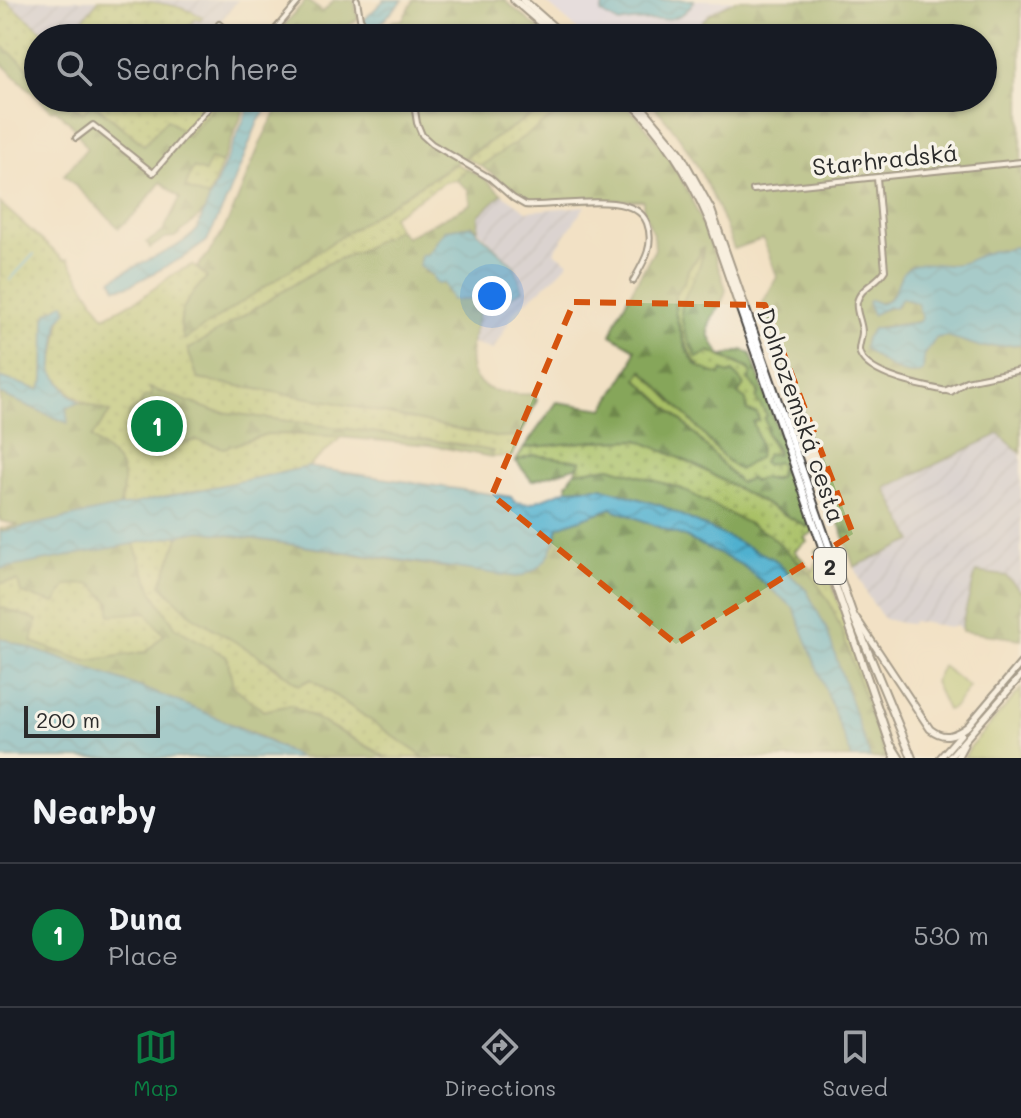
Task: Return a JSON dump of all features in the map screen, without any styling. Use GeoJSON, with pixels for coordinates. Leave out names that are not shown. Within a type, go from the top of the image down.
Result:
{"type":"FeatureCollection","features":[{"type":"Feature","properties":{"kind":"main road"},"geometry":{"type":"LineString","coordinates":[[514,0],[542,24]]}},
{"type":"Feature","properties":{"kind":"main road"},"geometry":{"type":"LineString","coordinates":[[523,0],[550,24]]}},
{"type":"Feature","properties":{"kind":"main road","name":"Dolnozemská cesta"},"geometry":{"type":"LineString","coordinates":[[639,112],[672,150],[710,222],[898,758]]}},
{"type":"Feature","properties":{"kind":"main road","name":"Dolnozemská cesta"},"geometry":{"type":"LineString","coordinates":[[646,112],[679,152],[711,210],[853,615],[912,758]]}},
{"type":"Feature","properties":{"kind":"main road"},"geometry":{"type":"LineString","coordinates":[[853,615],[928,728],[937,734],[950,736],[968,726]]}},
{"type":"Feature","properties":{"kind":"main road"},"geometry":{"type":"LineString","coordinates":[[940,758],[1021,663]]}},
{"type":"Feature","properties":{"kind":"main road"},"geometry":{"type":"LineString","coordinates":[[949,758],[1021,676]]}},
{"type":"Feature","properties":{"kind":"main road"},"geometry":{"type":"LineString","coordinates":[[957,758],[968,737]]}},
{"type":"Feature","properties":{"kind":"street"},"geometry":{"type":"LineString","coordinates":[[280,24],[300,0]]}},
{"type":"Feature","properties":{"kind":"street"},"geometry":{"type":"LineString","coordinates":[[357,0],[363,24]]}},
{"type":"Feature","properties":{"kind":"street"},"geometry":{"type":"LineString","coordinates":[[76,138],[93,125],[153,173],[205,112]]}},
{"type":"Feature","properties":{"kind":"street"},"geometry":{"type":"LineString","coordinates":[[415,112],[422,135],[432,144],[490,178],[525,205],[625,203],[641,211],[646,220],[649,249],[633,281]]}},
{"type":"Feature","properties":{"kind":"street","name":"Starhradská"},"geometry":{"type":"LineString","coordinates":[[753,190],[1021,162]]}},
{"type":"Feature","properties":{"kind":"street"},"geometry":{"type":"LineString","coordinates":[[877,178],[885,270],[881,278],[863,291],[857,300],[862,329],[859,350],[869,365],[888,376],[944,391],[956,391],[963,383],[1021,370]]}},
{"type":"Feature","properties":{"kind":"highlighted area"},"geometry":{"type":"Polygon","coordinates":[[[574,302],[765,305],[853,534],[676,644],[492,495],[574,302]]]}},
{"type":"Feature","properties":{"kind":"shaded area"},"geometry":{"type":"Polygon","coordinates":[[[0,0],[238,0],[218,24],[24,24],[24,64],[0,44],[0,0]]]}},
{"type":"Feature","properties":{"kind":"shaded area"},"geometry":{"type":"Polygon","coordinates":[[[543,0],[764,0],[743,24],[571,24],[543,0]]]}},
{"type":"Feature","properties":{"kind":"shaded area"},"geometry":{"type":"Polygon","coordinates":[[[502,194],[527,211],[585,206],[554,252],[569,262],[515,311],[493,350],[470,343],[482,305],[504,300],[515,267],[478,229],[479,215],[502,194]]]}},
{"type":"Feature","properties":{"kind":"shaded area"},"geometry":{"type":"Polygon","coordinates":[[[999,433],[1021,455],[1021,591],[1006,576],[968,632],[956,625],[950,627],[912,621],[911,624],[884,619],[869,598],[854,567],[913,541],[886,489],[999,433]]]}},
{"type":"Feature","properties":{"kind":"green space"},"geometry":{"type":"Polygon","coordinates":[[[0,0],[5,0],[34,24],[24,24],[24,64],[0,44],[0,0]]]}},
{"type":"Feature","properties":{"kind":"green space"},"geometry":{"type":"Polygon","coordinates":[[[99,0],[166,4],[203,17],[200,21],[196,18],[191,24],[79,24],[99,0]]]}},
{"type":"Feature","properties":{"kind":"green space"},"geometry":{"type":"Polygon","coordinates":[[[306,0],[323,12],[334,0],[354,0],[358,19],[350,24],[285,24],[306,0]]]}},
{"type":"Feature","properties":{"kind":"green space"},"geometry":{"type":"Polygon","coordinates":[[[414,0],[504,0],[533,24],[390,24],[402,20],[414,0]]]}},
{"type":"Feature","properties":{"kind":"green space"},"geometry":{"type":"Polygon","coordinates":[[[736,0],[1021,0],[1021,248],[959,264],[908,267],[892,295],[876,303],[876,312],[897,306],[901,298],[917,303],[922,319],[874,328],[866,338],[864,348],[916,374],[923,370],[924,356],[936,338],[947,336],[981,347],[1021,344],[1021,453],[999,434],[886,488],[913,541],[854,567],[763,302],[777,277],[763,239],[734,249],[699,169],[659,112],[997,112],[997,24],[700,24],[716,10],[736,0]]]}},
{"type":"Feature","properties":{"kind":"green space"},"geometry":{"type":"Polygon","coordinates":[[[0,44],[24,64],[24,85],[0,62],[0,44]]]}},
{"type":"Feature","properties":{"kind":"green space"},"geometry":{"type":"Polygon","coordinates":[[[58,112],[103,112],[144,145],[167,119],[188,136],[209,112],[243,112],[222,163],[210,159],[205,172],[193,168],[185,188],[211,199],[208,205],[196,220],[175,237],[165,238],[150,248],[147,242],[163,232],[180,198],[161,182],[136,213],[119,228],[64,175],[87,148],[72,125],[58,112]]]}},
{"type":"Feature","properties":{"kind":"green space"},"geometry":{"type":"Polygon","coordinates":[[[104,112],[209,112],[188,136],[144,145],[104,112]]]}},
{"type":"Feature","properties":{"kind":"green space"},"geometry":{"type":"Polygon","coordinates":[[[277,112],[536,112],[184,340],[182,313],[207,277],[197,267],[212,248],[235,207],[277,112]]]}},
{"type":"Feature","properties":{"kind":"green space"},"geometry":{"type":"Polygon","coordinates":[[[536,112],[560,112],[481,166],[465,158],[536,112]]]}},
{"type":"Feature","properties":{"kind":"green space"},"geometry":{"type":"Polygon","coordinates":[[[560,112],[632,112],[638,118],[671,162],[697,210],[726,289],[711,320],[709,334],[721,355],[743,350],[751,354],[809,526],[693,464],[638,440],[524,448],[557,402],[604,409],[632,363],[635,349],[611,335],[620,312],[655,249],[643,200],[531,202],[481,166],[560,112]],[[703,248],[688,269],[675,298],[684,343],[697,365],[720,375],[722,370],[728,374],[733,372],[744,385],[738,394],[746,400],[747,411],[757,413],[759,420],[753,422],[760,445],[759,457],[739,470],[642,370],[637,379],[684,423],[740,483],[751,478],[754,482],[761,478],[773,480],[779,477],[781,464],[767,465],[763,462],[767,454],[777,454],[778,451],[766,432],[768,428],[764,419],[767,415],[756,399],[759,392],[748,379],[750,369],[710,351],[697,358],[685,331],[683,302],[698,269],[703,248]]]}},
{"type":"Feature","properties":{"kind":"green space"},"geometry":{"type":"Polygon","coordinates":[[[210,159],[222,163],[208,199],[184,189],[193,168],[210,159]]]}},
{"type":"Feature","properties":{"kind":"green space"},"geometry":{"type":"Polygon","coordinates":[[[456,164],[467,169],[456,180],[445,182],[392,216],[398,229],[357,252],[327,264],[188,351],[199,379],[333,402],[495,437],[520,436],[512,456],[492,457],[493,452],[459,444],[214,411],[151,389],[153,396],[129,413],[157,451],[196,440],[224,448],[267,434],[343,436],[308,467],[120,507],[122,475],[119,467],[91,438],[110,412],[76,398],[52,371],[64,304],[48,313],[44,381],[39,390],[0,377],[0,203],[64,260],[68,259],[104,317],[141,298],[175,273],[192,265],[207,277],[189,298],[182,313],[180,320],[184,339],[456,164]]]}},
{"type":"Feature","properties":{"kind":"green space"},"geometry":{"type":"Polygon","coordinates":[[[467,169],[484,178],[502,194],[479,215],[478,229],[472,226],[445,230],[428,254],[425,271],[448,287],[452,300],[469,299],[482,305],[470,359],[472,372],[479,382],[490,389],[507,393],[531,394],[537,400],[520,436],[495,437],[333,402],[198,379],[188,350],[327,264],[357,252],[398,229],[406,237],[471,204],[468,189],[456,180],[467,169]]]}},
{"type":"Feature","properties":{"kind":"green space"},"geometry":{"type":"Polygon","coordinates":[[[703,248],[700,272],[681,305],[691,347],[710,351],[750,370],[765,407],[768,436],[777,462],[781,465],[779,477],[740,484],[684,423],[637,379],[641,369],[725,459],[759,457],[760,445],[753,422],[759,420],[747,411],[728,374],[710,374],[697,364],[676,315],[676,294],[703,248]]]}},
{"type":"Feature","properties":{"kind":"green space"},"geometry":{"type":"Polygon","coordinates":[[[150,388],[214,411],[430,440],[493,451],[492,457],[429,445],[303,434],[267,434],[224,448],[196,440],[157,451],[142,445],[129,425],[129,413],[140,405],[144,397],[152,396],[150,388]]]}},
{"type":"Feature","properties":{"kind":"green space"},"geometry":{"type":"Polygon","coordinates":[[[0,394],[67,423],[66,408],[79,402],[110,412],[91,438],[117,461],[123,474],[120,507],[0,532],[0,529],[19,525],[0,521],[0,394]]]}},
{"type":"Feature","properties":{"kind":"green space"},"geometry":{"type":"Polygon","coordinates":[[[638,440],[693,464],[807,527],[810,521],[814,532],[804,537],[807,541],[794,551],[813,571],[819,549],[827,571],[818,575],[825,584],[831,582],[892,758],[885,758],[842,632],[682,489],[610,467],[575,472],[581,461],[534,455],[516,461],[524,448],[638,440]]]}},
{"type":"Feature","properties":{"kind":"green space"},"geometry":{"type":"Polygon","coordinates":[[[534,455],[581,461],[578,466],[532,481],[516,461],[534,455]]]}},
{"type":"Feature","properties":{"kind":"green space"},"geometry":{"type":"Polygon","coordinates":[[[610,467],[682,489],[770,535],[811,574],[831,605],[842,632],[885,758],[870,758],[807,591],[774,560],[662,506],[601,487],[568,489],[567,484],[575,472],[610,467]]]}},
{"type":"Feature","properties":{"kind":"green space"},"geometry":{"type":"Polygon","coordinates":[[[611,508],[685,537],[743,565],[795,608],[852,758],[425,758],[311,679],[299,685],[277,667],[191,615],[161,585],[180,534],[201,531],[447,568],[555,543],[557,527],[611,508]]]}},
{"type":"Feature","properties":{"kind":"green space"},"geometry":{"type":"Polygon","coordinates":[[[180,534],[161,585],[299,685],[311,679],[425,758],[384,758],[377,751],[291,705],[263,711],[233,686],[227,657],[176,629],[153,593],[133,542],[180,534]]]}},
{"type":"Feature","properties":{"kind":"green space"},"geometry":{"type":"Polygon","coordinates":[[[133,542],[153,593],[176,628],[227,657],[233,686],[263,711],[291,705],[386,757],[299,758],[254,733],[133,685],[0,638],[0,607],[37,620],[32,642],[86,661],[146,652],[164,635],[146,612],[110,615],[110,602],[92,584],[67,585],[55,603],[21,593],[18,581],[0,583],[0,569],[133,542]]]}},
{"type":"Feature","properties":{"kind":"green space"},"geometry":{"type":"Polygon","coordinates":[[[976,572],[1006,576],[1021,591],[1021,639],[962,631],[976,572]]]}},
{"type":"Feature","properties":{"kind":"green space"},"geometry":{"type":"Polygon","coordinates":[[[0,583],[92,584],[110,602],[146,612],[164,635],[146,652],[86,662],[32,642],[37,620],[0,607],[0,583]]]}},
{"type":"Feature","properties":{"kind":"green space"},"geometry":{"type":"Polygon","coordinates":[[[942,666],[969,687],[953,708],[947,710],[934,682],[942,666]]]}},
{"type":"Feature","properties":{"kind":"green space"},"geometry":{"type":"Polygon","coordinates":[[[1021,689],[1021,758],[964,758],[971,746],[1021,689]]]}},
{"type":"Feature","properties":{"kind":"water"},"geometry":{"type":"Polygon","coordinates":[[[384,0],[403,0],[380,24],[360,24],[384,0]]]}},
{"type":"Feature","properties":{"kind":"water"},"geometry":{"type":"Polygon","coordinates":[[[605,0],[694,0],[688,9],[671,19],[619,23],[601,13],[605,0]]]}},
{"type":"Feature","properties":{"kind":"water"},"geometry":{"type":"Polygon","coordinates":[[[247,112],[265,112],[207,241],[188,255],[131,285],[116,288],[112,280],[177,246],[196,231],[247,112]]]}},
{"type":"Feature","properties":{"kind":"water"},"geometry":{"type":"Polygon","coordinates":[[[472,226],[515,267],[523,290],[504,300],[482,305],[469,299],[452,300],[444,283],[436,283],[432,275],[419,266],[421,255],[428,254],[445,230],[472,226]]]}},
{"type":"Feature","properties":{"kind":"water"},"geometry":{"type":"Polygon","coordinates":[[[1021,248],[1021,344],[981,347],[947,336],[936,338],[924,356],[923,371],[916,374],[892,368],[864,348],[866,338],[873,329],[918,322],[922,318],[917,303],[902,298],[894,308],[888,307],[872,315],[868,302],[871,300],[880,304],[887,301],[909,267],[925,263],[958,264],[984,253],[1021,248]]]}},
{"type":"Feature","properties":{"kind":"water"},"geometry":{"type":"Polygon","coordinates":[[[64,303],[67,311],[59,320],[52,371],[79,402],[66,408],[68,423],[0,394],[0,377],[39,390],[44,381],[45,318],[64,303]]]}},
{"type":"Feature","properties":{"kind":"water"},"geometry":{"type":"Polygon","coordinates":[[[308,467],[511,497],[515,502],[529,504],[568,489],[601,487],[662,506],[774,559],[807,591],[826,628],[870,758],[852,758],[794,608],[742,565],[685,537],[611,508],[558,527],[546,560],[534,570],[517,577],[201,531],[0,569],[0,532],[308,467]]]}},
{"type":"Feature","properties":{"kind":"water"},"geometry":{"type":"Polygon","coordinates":[[[0,638],[190,706],[299,758],[0,758],[0,638]]]}},
{"type":"Feature","properties":{"kind":"waterway"},"geometry":{"type":"LineString","coordinates":[[10,280],[34,254]]}},
{"type":"Feature","properties":{"kind":"place","name":"Duna"},"geometry":{"type":"Point","coordinates":[157,426]}}]}
